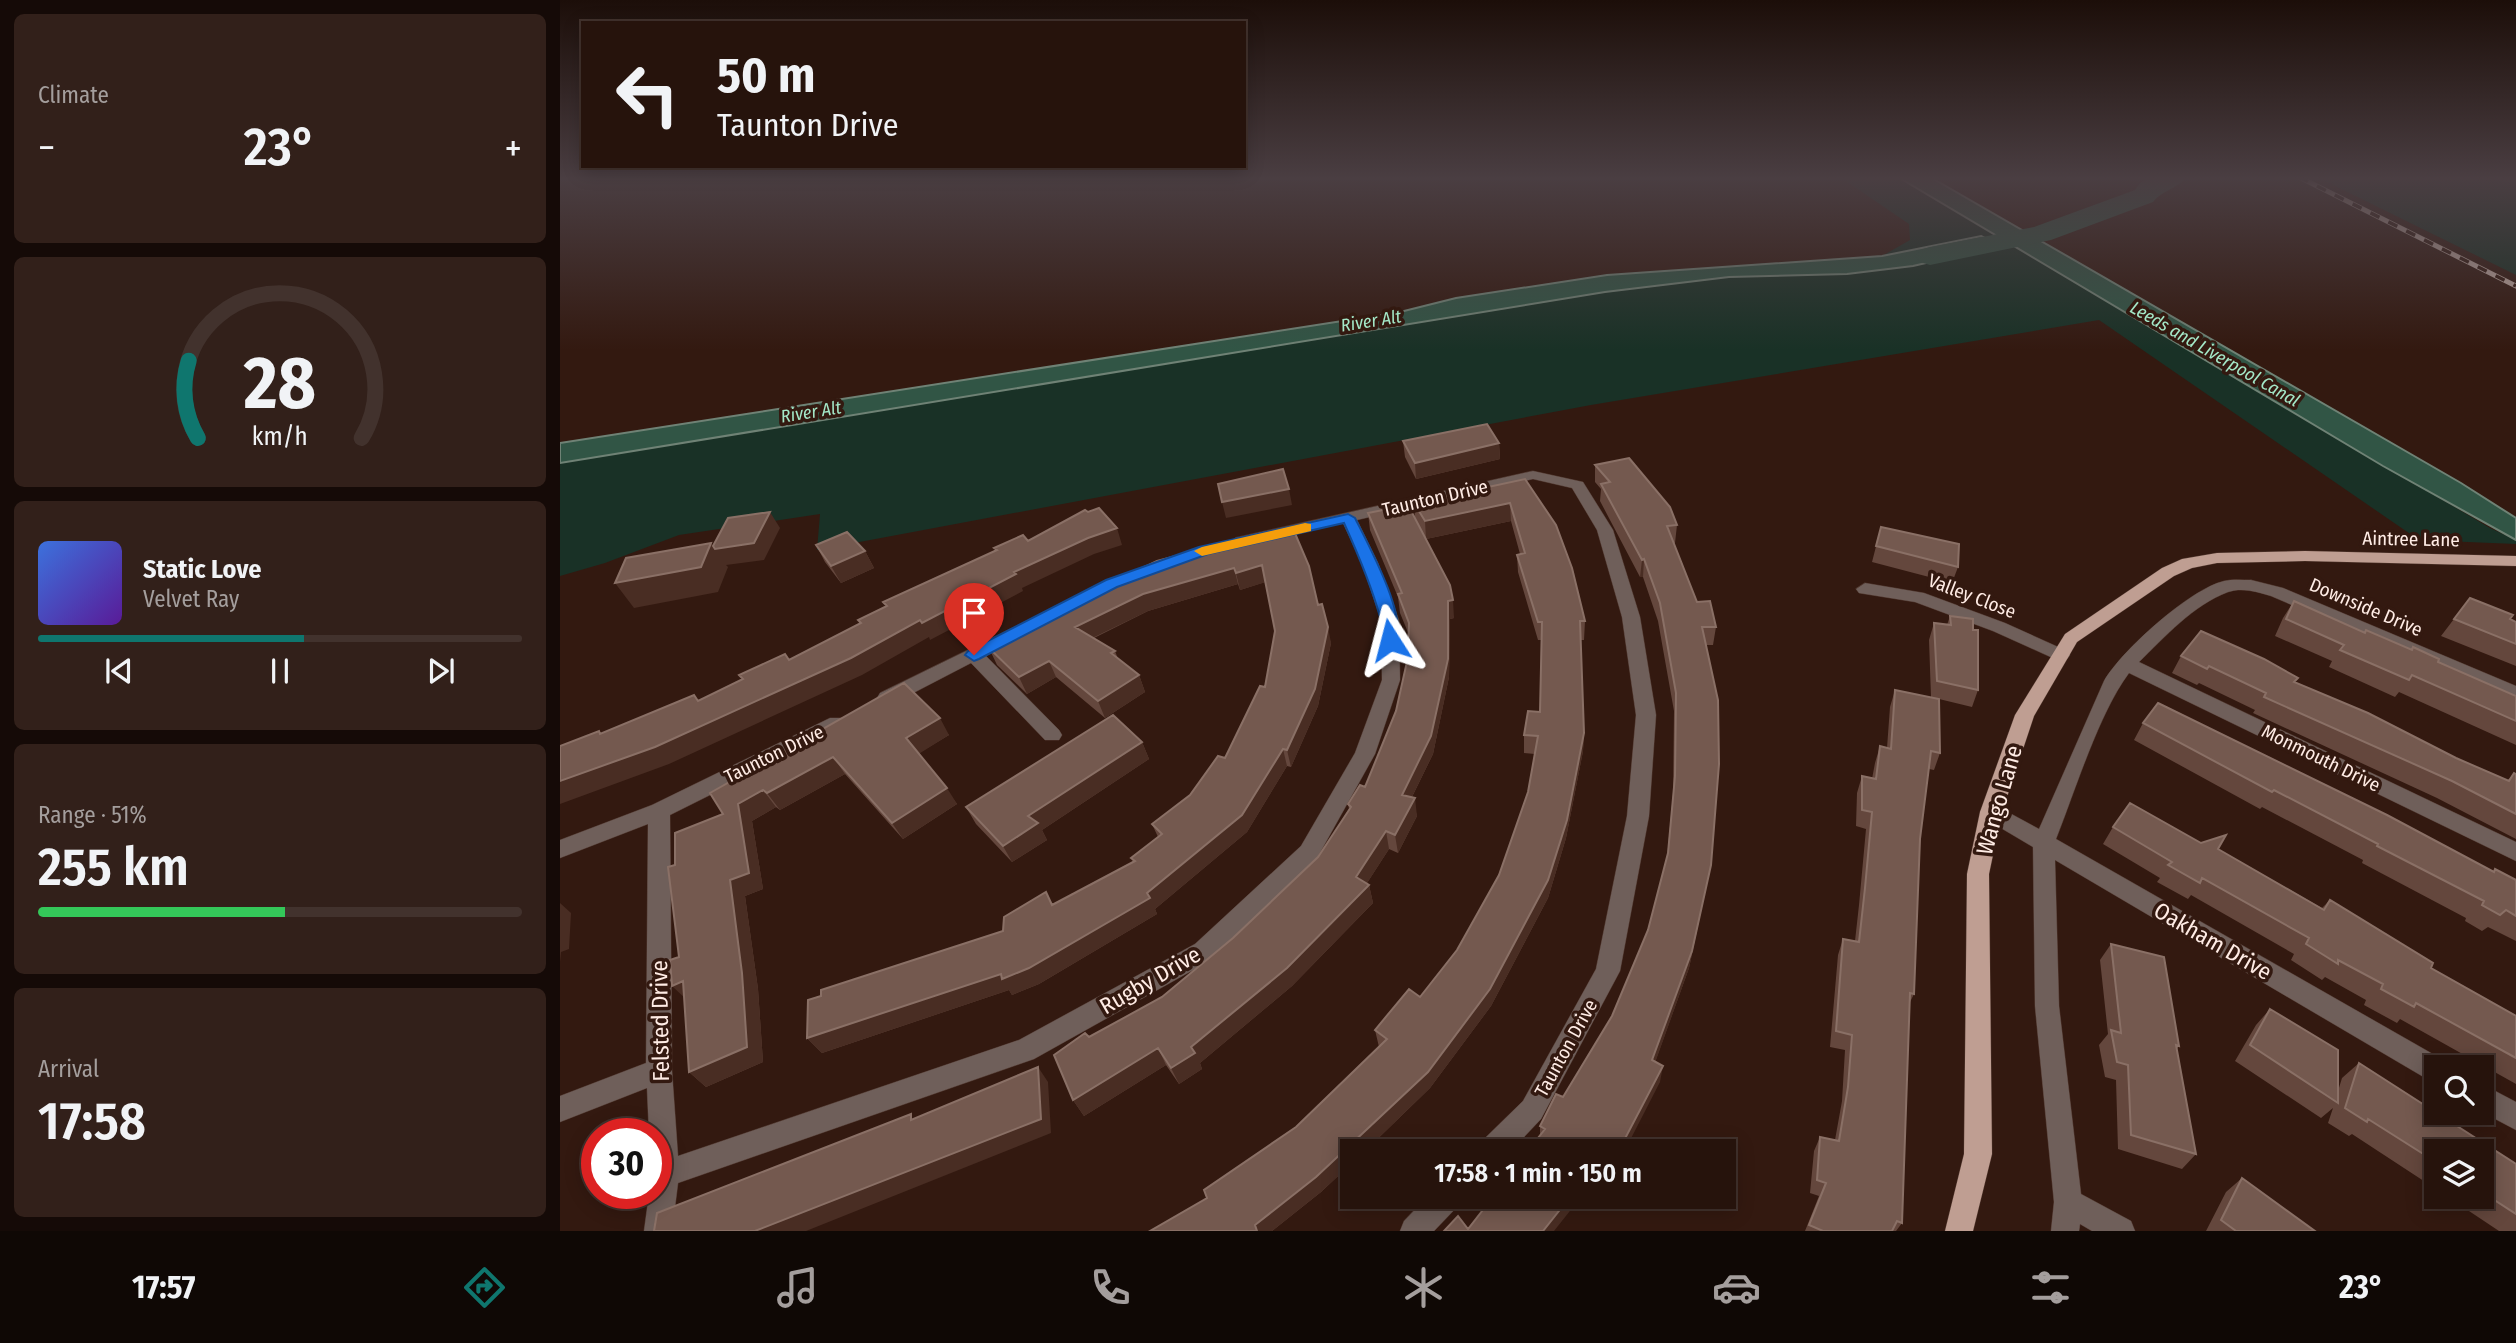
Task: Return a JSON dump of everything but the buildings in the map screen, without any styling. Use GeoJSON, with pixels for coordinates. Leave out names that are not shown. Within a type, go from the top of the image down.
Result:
{"type":"FeatureCollection","features":[{"type":"Feature","properties":{"kind":"main road","name":"Aintree Lane"},"geometry":{"type":"LineString","coordinates":[[2305,556],[2516,561]]}},
{"type":"Feature","properties":{"kind":"main road","name":"Wango Lane"},"geometry":{"type":"LineString","coordinates":[[1959,1231],[1978,1154],[1978,874],[1991,812],[2025,715],[2071,638],[2168,572],[2188,562],[2217,558],[2305,556]]}},
{"type":"Feature","properties":{"kind":"street","name":"Taunton Drive"},"geometry":{"type":"LineString","coordinates":[[1217,548],[1533,475],[1578,485],[1605,530],[1631,617],[1646,715],[1638,816],[1608,971],[1532,1110],[1504,1139]]}},
{"type":"Feature","properties":{"kind":"street","name":"Rugby Drive"},"geometry":{"type":"LineString","coordinates":[[672,1172],[1025,1050],[1203,951],[1309,852],[1365,754],[1391,680],[1390,620],[1370,564],[1348,518]]}},
{"type":"Feature","properties":{"kind":"street","name":"Downside Drive"},"geometry":{"type":"LineString","coordinates":[[2126,664],[2180,613],[2226,586],[2251,585],[2277,592],[2516,694]]}},
{"type":"Feature","properties":{"kind":"street","name":"Valley Close"},"geometry":{"type":"LineString","coordinates":[[1865,589],[1919,597],[1999,627],[2061,655]]}},
{"type":"Feature","properties":{"kind":"street"},"geometry":{"type":"LineString","coordinates":[[874,704],[1042,619]]}},
{"type":"Feature","properties":{"kind":"street"},"geometry":{"type":"LineString","coordinates":[[974,655],[1052,735]]}},
{"type":"Feature","properties":{"kind":"street"},"geometry":{"type":"LineString","coordinates":[[2065,1231],[2068,1202],[2048,1006],[2044,844],[2085,742],[2113,681],[2126,664]]}},
{"type":"Feature","properties":{"kind":"street","name":"Monmouth Drive"},"geometry":{"type":"LineString","coordinates":[[2126,664],[2516,852]]}},
{"type":"Feature","properties":{"kind":"street","name":"Taunton Drive"},"geometry":{"type":"LineString","coordinates":[[560,849],[659,811],[850,716]]}},
{"type":"Feature","properties":{"kind":"street","name":"Felsted Drive"},"geometry":{"type":"LineString","coordinates":[[659,811],[659,1071],[662,1118]]}},
{"type":"Feature","properties":{"kind":"street","name":"Oakham Drive"},"geometry":{"type":"LineString","coordinates":[[1991,812],[2424,1063]]}},
{"type":"Feature","properties":{"kind":"street"},"geometry":{"type":"LineString","coordinates":[[560,1109],[659,1071]]}},
{"type":"Feature","properties":{"kind":"street"},"geometry":{"type":"LineString","coordinates":[[2494,1104],[2516,1116]]}},
{"type":"Feature","properties":{"kind":"street"},"geometry":{"type":"LineString","coordinates":[[2068,1202],[2121,1231]]}},
{"type":"Feature","properties":{"kind":"street","name":"Felsted Drive"},"geometry":{"type":"LineString","coordinates":[[658,1231],[661,1209]]}},
{"type":"Feature","properties":{"kind":"street"},"geometry":{"type":"LineString","coordinates":[[1414,1231],[1435,1209]]}},
{"type":"Feature","properties":{"kind":"shaded area"},"geometry":{"type":"Polygon","coordinates":[[[1910,234],[1995,234],[2490,528],[2516,540],[2516,544],[2419,540],[2099,320],[1591,405],[817,550],[820,514],[679,535],[605,563],[560,576],[560,463],[1605,292],[1729,277],[1847,274],[1913,266],[1999,246],[1980,236],[1882,256],[1910,240],[1910,234]]]}},
{"type":"Feature","properties":{"kind":"shaded area"},"geometry":{"type":"Polygon","coordinates":[[[2434,234],[2516,234],[2516,275],[2434,234]]]}},
{"type":"Feature","properties":{"kind":"water","name":"Leeds and Liverpool Canal"},"geometry":{"type":"Polygon","coordinates":[[[1994,234],[2030,234],[2461,483],[2516,518],[2516,540],[2383,466],[1994,234]]]}},
{"type":"Feature","properties":{"kind":"water"},"geometry":{"type":"Polygon","coordinates":[[[1981,236],[2000,246],[1913,266],[1847,274],[1729,277],[1605,292],[560,463],[560,443],[1400,312],[1456,298],[1607,275],[1882,256],[1981,236]]]}},
{"type":"Feature","properties":{"kind":"waterway","name":"River Alt"},"geometry":{"type":"LineString","coordinates":[[1930,256],[2039,234]]}},
{"type":"Feature","properties":{"kind":"railway"},"geometry":{"type":"LineString","coordinates":[[2413,234],[2516,286]]}},
{"type":"Feature","properties":{"kind":"slow traffic"},"geometry":{"type":"LineString","coordinates":[[1202,551],[1305,527]]}},
{"type":"Feature","properties":{"kind":"route"},"geometry":{"type":"LineString","coordinates":[[974,655],[1111,583],[1204,551],[1348,518],[1370,564],[1390,620],[1390,640]]}}]}
